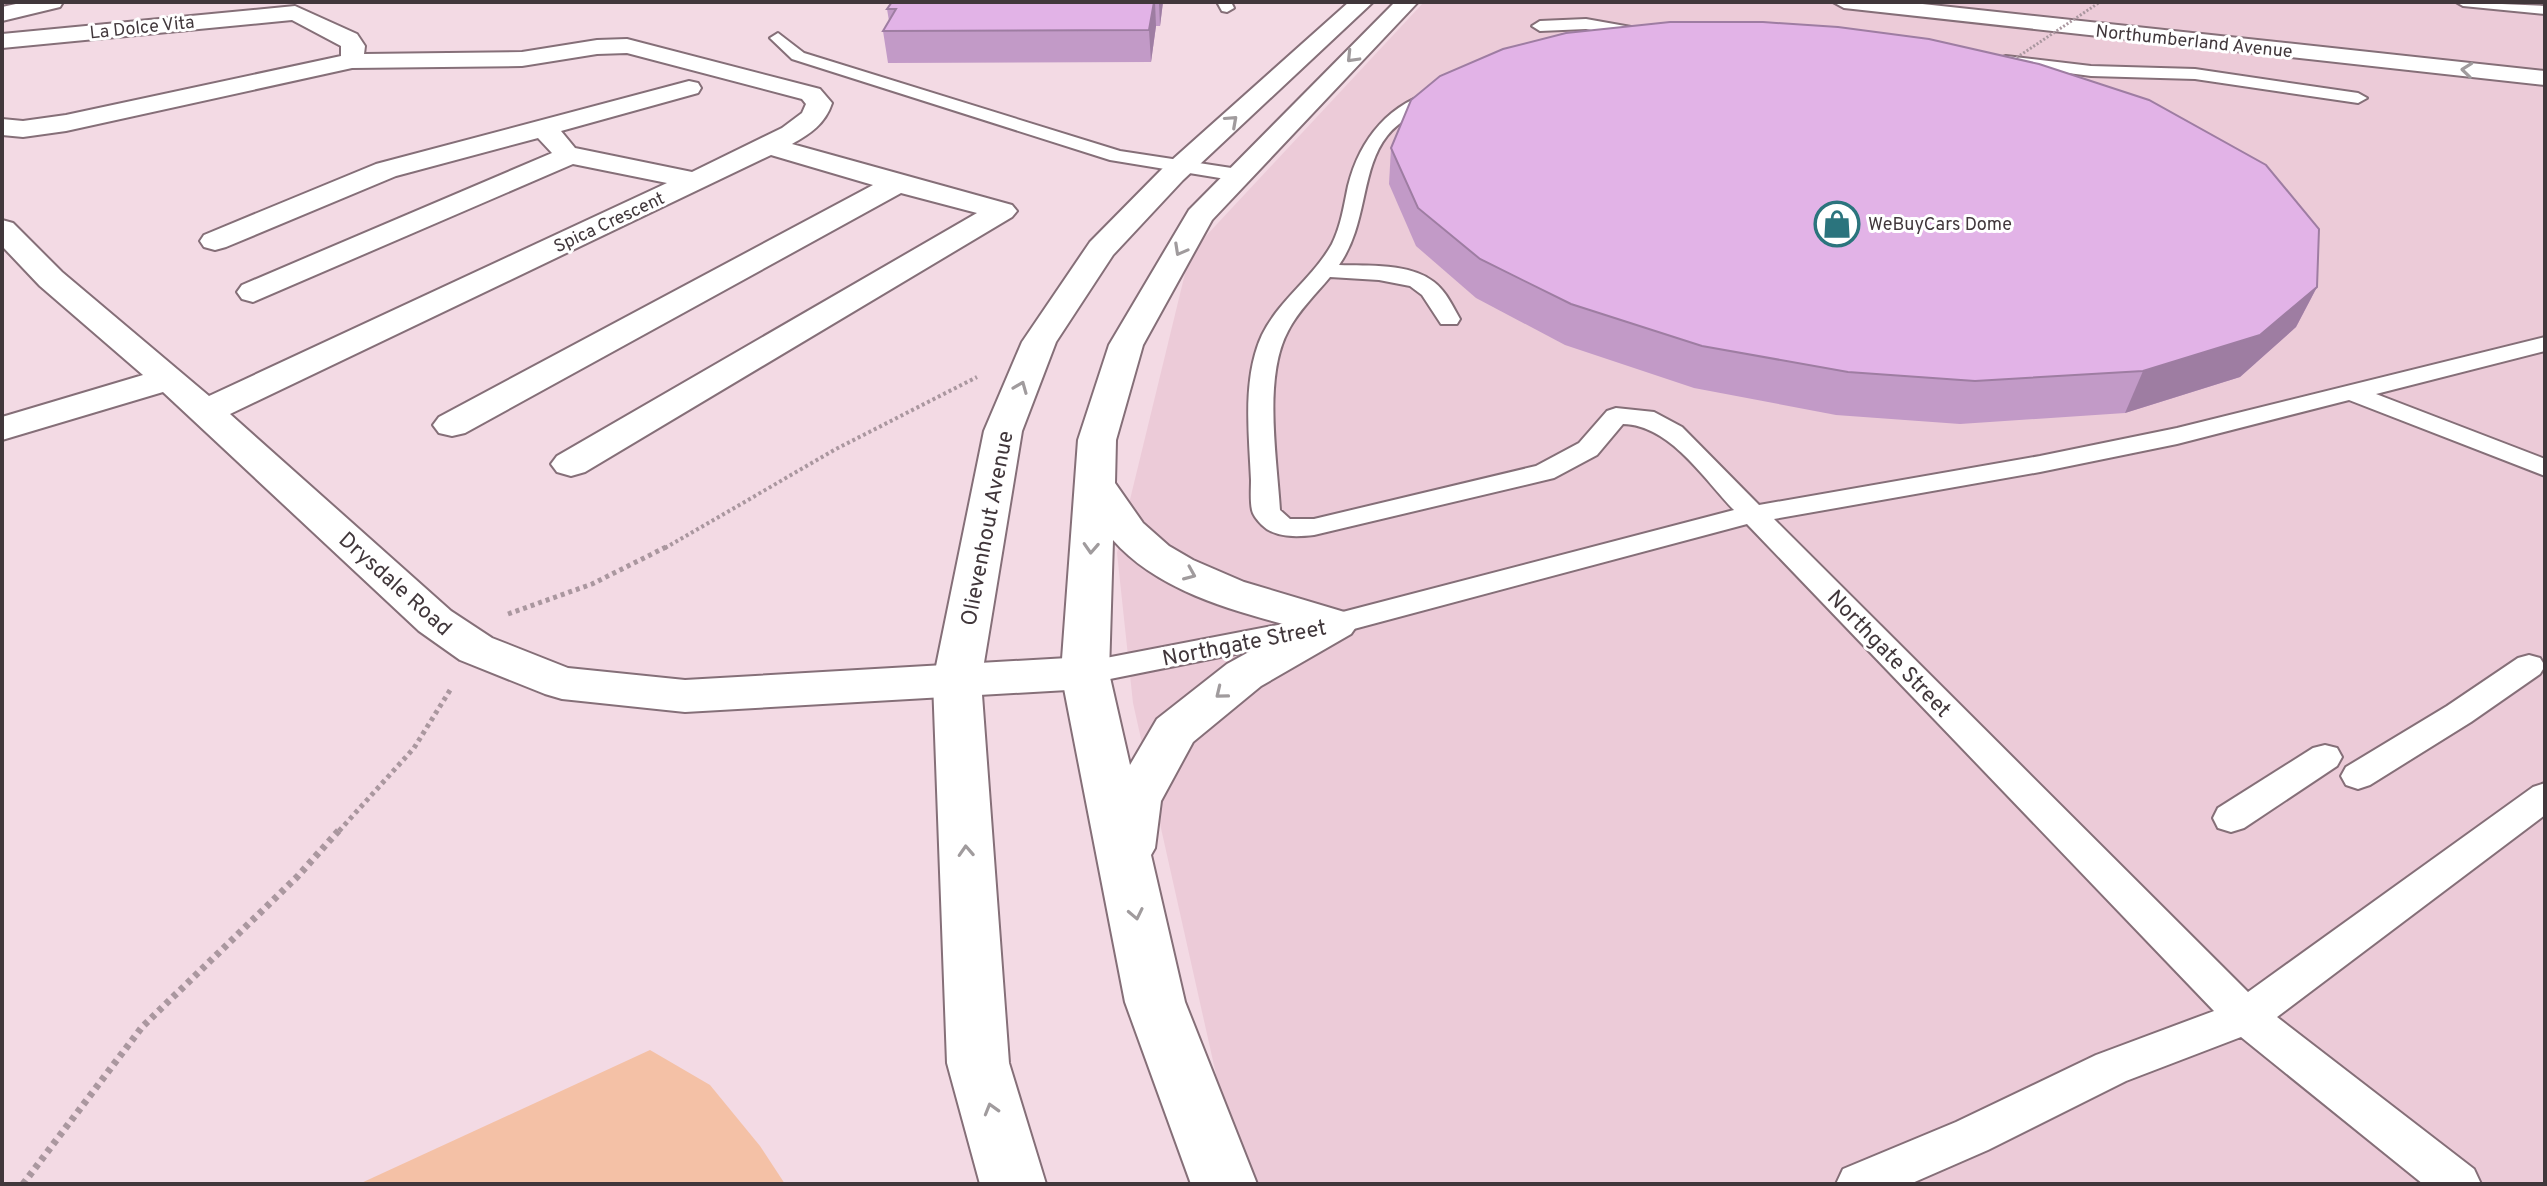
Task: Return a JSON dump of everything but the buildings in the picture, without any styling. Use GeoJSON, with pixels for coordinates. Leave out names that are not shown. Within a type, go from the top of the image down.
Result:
{"type":"FeatureCollection","features":[{"type":"Feature","properties":{"kind":"street"},"geometry":{"type":"LineString","coordinates":[[2,14],[52,2]]}},
{"type":"Feature","properties":{"kind":"street","name":"Northumberland Avenue"},"geometry":{"type":"LineString","coordinates":[[1844,2],[2545,78]]}},
{"type":"Feature","properties":{"kind":"street","name":"Olievenhout Avenue"},"geometry":{"type":"LineString","coordinates":[[1013,1184],[978,1063],[957,681],[1003,431],[1039,342],[1101,249],[1183,165],[1384,4]]}},
{"type":"Feature","properties":{"kind":"street","name":"Olievenhout Avenue"},"geometry":{"type":"LineString","coordinates":[[1224,1184],[1155,1002],[1085,673],[1097,440],[1126,345],[1199,216],[1238,175],[1384,4]]}},
{"type":"Feature","properties":{"kind":"street","name":"La Dolce Vita"},"geometry":{"type":"LineString","coordinates":[[2,41],[301,8],[349,39],[353,46],[352,61]]}},
{"type":"Feature","properties":{"kind":"street","name":"Spica Crescent"},"geometry":{"type":"LineString","coordinates":[[205,412],[769,146],[807,124],[817,114],[819,103],[811,94],[627,46],[597,47],[522,59],[352,61]]}},
{"type":"Feature","properties":{"kind":"street"},"geometry":{"type":"LineString","coordinates":[[2,127],[23,129],[66,123],[352,61]]}},
{"type":"Feature","properties":{"kind":"street"},"geometry":{"type":"LineString","coordinates":[[215,241],[417,160],[689,88]]}},
{"type":"Feature","properties":{"kind":"street"},"geometry":{"type":"LineString","coordinates":[[544,128],[570,155],[695,181]]}},
{"type":"Feature","properties":{"kind":"street"},"geometry":{"type":"LineString","coordinates":[[571,464],[1002,211],[769,146]]}},
{"type":"Feature","properties":{"kind":"street"},"geometry":{"type":"LineString","coordinates":[[253,292],[570,155]]}},
{"type":"Feature","properties":{"kind":"street"},"geometry":{"type":"LineString","coordinates":[[452,425],[898,183]]}},
{"type":"Feature","properties":{"kind":"street"},"geometry":{"type":"LineString","coordinates":[[271,186],[303,207]]}},
{"type":"Feature","properties":{"kind":"street","name":"Drysdale Road"},"geometry":{"type":"LineString","coordinates":[[2,229],[51,279],[169,379],[435,621],[488,633],[562,683],[685,696],[1085,673]]}},
{"type":"Feature","properties":{"kind":"street"},"geometry":{"type":"LineString","coordinates":[[2,429],[169,379]]}},
{"type":"Feature","properties":{"kind":"street"},"geometry":{"type":"LineString","coordinates":[[1095,483],[1134,538],[1175,568],[1256,602],[1335,624]]}},
{"type":"Feature","properties":{"kind":"street"},"geometry":{"type":"LineString","coordinates":[[1126,864],[1135,801],[1174,731],[1244,675],[1335,624]]}},
{"type":"Feature","properties":{"kind":"lane"},"geometry":{"type":"LineString","coordinates":[[2473,2],[2545,10]]}},
{"type":"Feature","properties":{"kind":"lane"},"geometry":{"type":"LineString","coordinates":[[1540,26],[1586,24],[1639,32],[1571,44]]}},
{"type":"Feature","properties":{"kind":"lane"},"geometry":{"type":"LineString","coordinates":[[778,38],[798,56],[817,63],[1108,154],[1238,175]]}},
{"type":"Feature","properties":{"kind":"lane"},"geometry":{"type":"LineString","coordinates":[[1993,63],[2091,71],[2195,74],[2358,98]]}},
{"type":"Feature","properties":{"kind":"lane"},"geometry":{"type":"LineString","coordinates":[[1453,88],[1415,106],[1378,135],[1366,161],[1344,239],[1326,270],[1270,342],[1262,404],[1266,510],[1273,521],[1282,526],[1314,527],[1545,472],[1588,449],[1616,416],[1645,417],[1673,432],[1753,514],[2040,464],[2352,393],[2545,344]]}},
{"type":"Feature","properties":{"kind":"lane"},"geometry":{"type":"LineString","coordinates":[[1326,270],[1404,277],[1417,281],[1435,297],[1449,319]]}},
{"type":"Feature","properties":{"kind":"lane"},"geometry":{"type":"LineString","coordinates":[[2352,393],[2545,468]]}},
{"type":"Feature","properties":{"kind":"lane","name":"Northgate Street"},"geometry":{"type":"LineString","coordinates":[[1085,673],[1335,624],[1753,514],[2246,1017],[2458,1184]]}},
{"type":"Feature","properties":{"kind":"lane"},"geometry":{"type":"LineString","coordinates":[[2358,776],[2459,714],[2529,666]]}},
{"type":"Feature","properties":{"kind":"lane"},"geometry":{"type":"LineString","coordinates":[[2231,818],[2325,757]]}},
{"type":"Feature","properties":{"kind":"lane"},"geometry":{"type":"LineString","coordinates":[[1859,1184],[1972,1136],[2111,1068],[2246,1017],[2545,796]]}},
{"type":"Feature","properties":{"kind":"path"},"geometry":{"type":"LineString","coordinates":[[1993,63],[2100,2]]}},
{"type":"Feature","properties":{"kind":"path"},"geometry":{"type":"LineString","coordinates":[[23,1184],[142,1027],[297,877],[414,748],[488,633],[665,548],[836,449],[977,377],[979,367]]}},
{"type":"Feature","properties":{"kind":"shaded area"},"geometry":{"type":"Polygon","coordinates":[[[1424,2],[2545,2],[2545,1184],[1257,1184],[1226,1119],[1133,703],[1117,553],[1190,253],[1424,2]]]}},
{"type":"Feature","properties":{"kind":"shaded area"},"geometry":{"type":"Polygon","coordinates":[[[650,1050],[710,1085],[760,1146],[785,1184],[359,1184],[650,1050]]]}},
{"type":"Feature","properties":{"kind":"place","name":"WeBuyCars Dome"},"geometry":{"type":"Point","coordinates":[1837,224]}}]}
